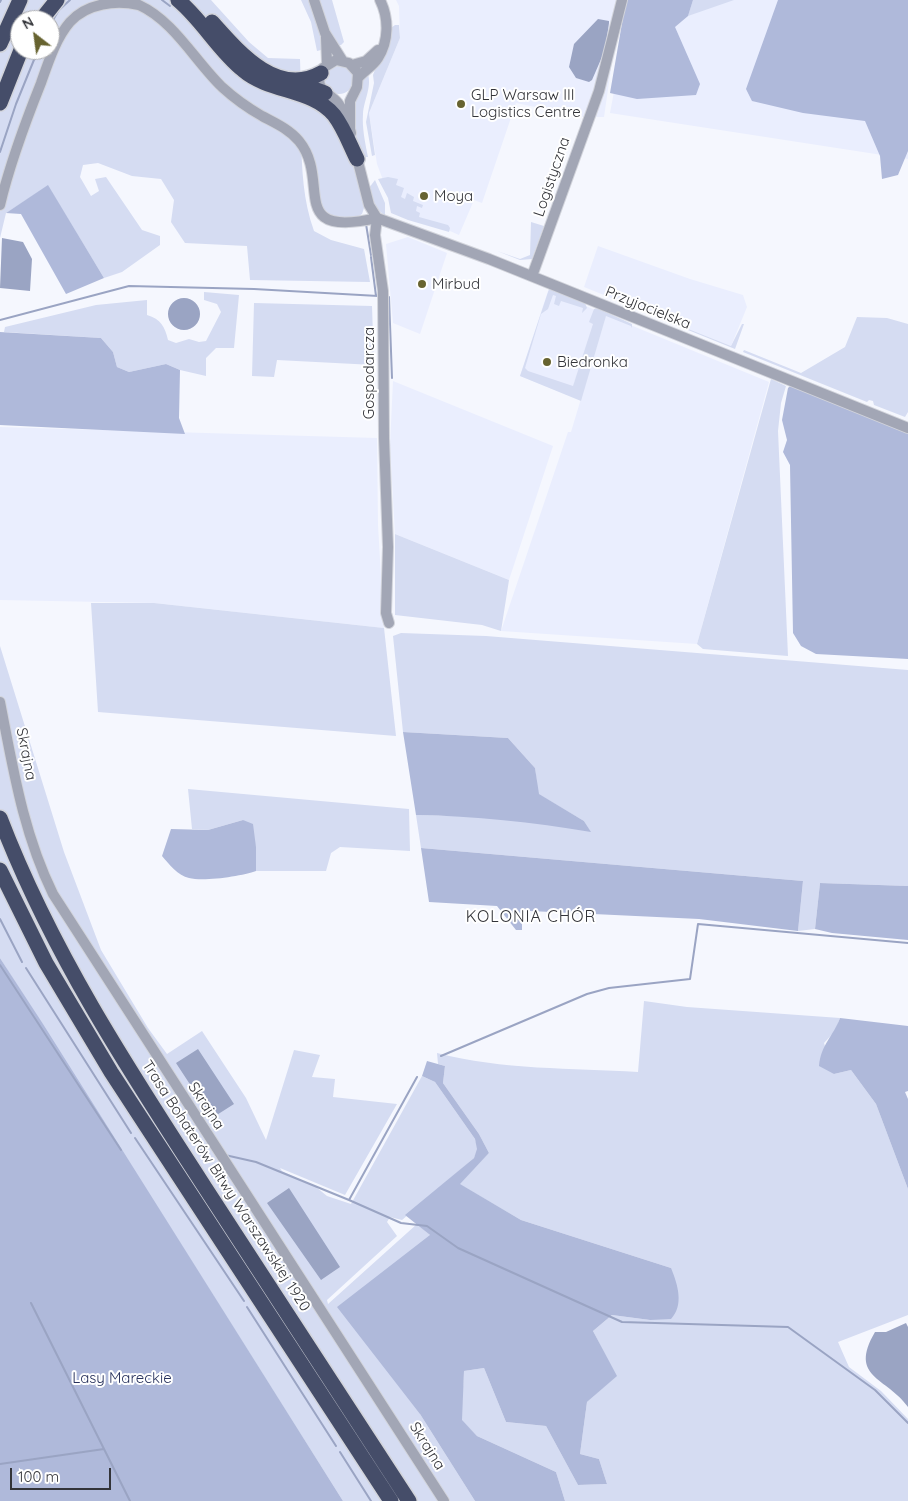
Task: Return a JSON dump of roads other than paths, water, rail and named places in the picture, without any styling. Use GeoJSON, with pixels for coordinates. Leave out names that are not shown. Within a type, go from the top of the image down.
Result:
{"type":"FeatureCollection","features":[{"type":"Feature","properties":{"kind":"highway"},"geometry":{"type":"LineString","coordinates":[[0,44],[20,0]]}},
{"type":"Feature","properties":{"kind":"highway"},"geometry":{"type":"LineString","coordinates":[[49,10],[57,0]]}},
{"type":"Feature","properties":{"kind":"highway"},"geometry":{"type":"LineString","coordinates":[[178,0],[243,70],[262,83],[314,99],[327,108],[341,125],[357,159]]}},
{"type":"Feature","properties":{"kind":"highway"},"geometry":{"type":"LineString","coordinates":[[193,0],[244,56],[266,72],[293,80],[305,80],[324,69]]}},
{"type":"Feature","properties":{"kind":"highway"},"geometry":{"type":"LineString","coordinates":[[0,102],[17,60]]}},
{"type":"Feature","properties":{"kind":"highway"},"geometry":{"type":"LineString","coordinates":[[287,90],[312,89],[329,96]]}},
{"type":"Feature","properties":{"kind":"highway","name":"Trasa Bohaterów Bitwy Warszawskiej 1920"},"geometry":{"type":"LineString","coordinates":[[0,818],[26,882],[61,954],[123,1060],[409,1501]]}},
{"type":"Feature","properties":{"kind":"highway"},"geometry":{"type":"LineString","coordinates":[[1,873],[46,963],[106,1063],[391,1501]]}},
{"type":"Feature","properties":{"kind":"street"},"geometry":{"type":"LineString","coordinates":[[0,205],[26,122],[47,67],[66,28],[87,8],[115,0],[134,3],[155,14],[231,94],[288,130],[299,140],[306,151],[311,167],[315,202],[325,217],[341,224],[377,218]]}},
{"type":"Feature","properties":{"kind":"street"},"geometry":{"type":"LineString","coordinates":[[314,0],[325,33],[342,60],[352,66],[358,78],[378,58],[381,48],[387,23],[380,0]]}},
{"type":"Feature","properties":{"kind":"street","name":"Logistyczna"},"geometry":{"type":"LineString","coordinates":[[532,276],[599,91],[622,0]]}},
{"type":"Feature","properties":{"kind":"street","name":"Gospodarcza"},"geometry":{"type":"LineString","coordinates":[[325,33],[324,69],[320,84],[342,109],[350,128],[369,205],[377,218],[374,235],[383,291],[384,324],[384,438],[388,547],[386,613],[389,623]]}},
{"type":"Feature","properties":{"kind":"street"},"geometry":{"type":"LineString","coordinates":[[352,66],[366,61],[381,48]]}},
{"type":"Feature","properties":{"kind":"street"},"geometry":{"type":"LineString","coordinates":[[324,69],[342,60]]}},
{"type":"Feature","properties":{"kind":"street","name":"Gospodarcza"},"geometry":{"type":"LineString","coordinates":[[350,128],[350,101],[357,87],[358,78]]}},
{"type":"Feature","properties":{"kind":"street"},"geometry":{"type":"LineString","coordinates":[[329,96],[343,99],[352,94]]}},
{"type":"Feature","properties":{"kind":"street","name":"Przyjacielska"},"geometry":{"type":"LineString","coordinates":[[377,218],[532,276],[908,428]]}},
{"type":"Feature","properties":{"kind":"street","name":"Skrajna"},"geometry":{"type":"LineString","coordinates":[[0,702],[23,817],[37,860],[53,894],[444,1501]]}},
{"type":"Feature","properties":{"kind":"waterway"},"geometry":{"type":"LineString","coordinates":[[59,10],[70,0]]}},
{"type":"Feature","properties":{"kind":"waterway"},"geometry":{"type":"LineString","coordinates":[[162,0],[170,6]]}},
{"type":"Feature","properties":{"kind":"waterway"},"geometry":{"type":"LineString","coordinates":[[0,152],[16,104],[34,60]]}},
{"type":"Feature","properties":{"kind":"waterway"},"geometry":{"type":"LineString","coordinates":[[366,224],[371,255]]}},
{"type":"Feature","properties":{"kind":"waterway"},"geometry":{"type":"LineString","coordinates":[[371,257],[376,296]]}},
{"type":"Feature","properties":{"kind":"waterway"},"geometry":{"type":"LineString","coordinates":[[0,320],[129,286],[254,289],[378,296]]}},
{"type":"Feature","properties":{"kind":"waterway"},"geometry":{"type":"LineString","coordinates":[[389,297],[392,378]]}},
{"type":"Feature","properties":{"kind":"waterway"},"geometry":{"type":"LineString","coordinates":[[0,919],[22,962]]}},
{"type":"Feature","properties":{"kind":"waterway"},"geometry":{"type":"LineString","coordinates":[[441,1056],[587,994],[609,988],[690,979],[698,924],[908,943]]}},
{"type":"Feature","properties":{"kind":"waterway"},"geometry":{"type":"LineString","coordinates":[[0,965],[121,1150]]}},
{"type":"Feature","properties":{"kind":"waterway"},"geometry":{"type":"LineString","coordinates":[[26,968],[131,1133]]}},
{"type":"Feature","properties":{"kind":"waterway"},"geometry":{"type":"LineString","coordinates":[[225,1155],[256,1162],[349,1200],[417,1077]]}},
{"type":"Feature","properties":{"kind":"waterway"},"geometry":{"type":"LineString","coordinates":[[135,1138],[244,1301]]}},
{"type":"Feature","properties":{"kind":"waterway"},"geometry":{"type":"LineString","coordinates":[[198,1150],[208,1151]]}},
{"type":"Feature","properties":{"kind":"waterway"},"geometry":{"type":"LineString","coordinates":[[349,1200],[401,1223],[427,1226],[458,1248],[622,1322],[788,1327],[875,1390],[908,1423]]}},
{"type":"Feature","properties":{"kind":"waterway"},"geometry":{"type":"LineString","coordinates":[[31,1303],[130,1501]]}},
{"type":"Feature","properties":{"kind":"waterway"},"geometry":{"type":"LineString","coordinates":[[247,1307],[336,1446]]}},
{"type":"Feature","properties":{"kind":"waterway"},"geometry":{"type":"LineString","coordinates":[[0,1464],[104,1449]]}},
{"type":"Feature","properties":{"kind":"waterway"},"geometry":{"type":"LineString","coordinates":[[340,1452],[371,1501]]}},
{"type":"Feature","properties":{"kind":"place","name":"GLP Warsaw III Logistics Centre"},"geometry":{"type":"Point","coordinates":[461,104]}},
{"type":"Feature","properties":{"kind":"place","name":"Moya"},"geometry":{"type":"Point","coordinates":[424,196]}},
{"type":"Feature","properties":{"kind":"place","name":"Mirbud"},"geometry":{"type":"Point","coordinates":[422,284]}},
{"type":"Feature","properties":{"kind":"place","name":"Biedronka"},"geometry":{"type":"Point","coordinates":[547,362]}},
{"type":"Feature","properties":{"kind":"district","name":"KOLONIA CHÓR"},"geometry":{"type":"Point","coordinates":[531,917]}},
{"type":"Feature","properties":{"kind":"park label","name":"Lasy Mareckie"},"geometry":{"type":"Point","coordinates":[122,1378]}}]}
